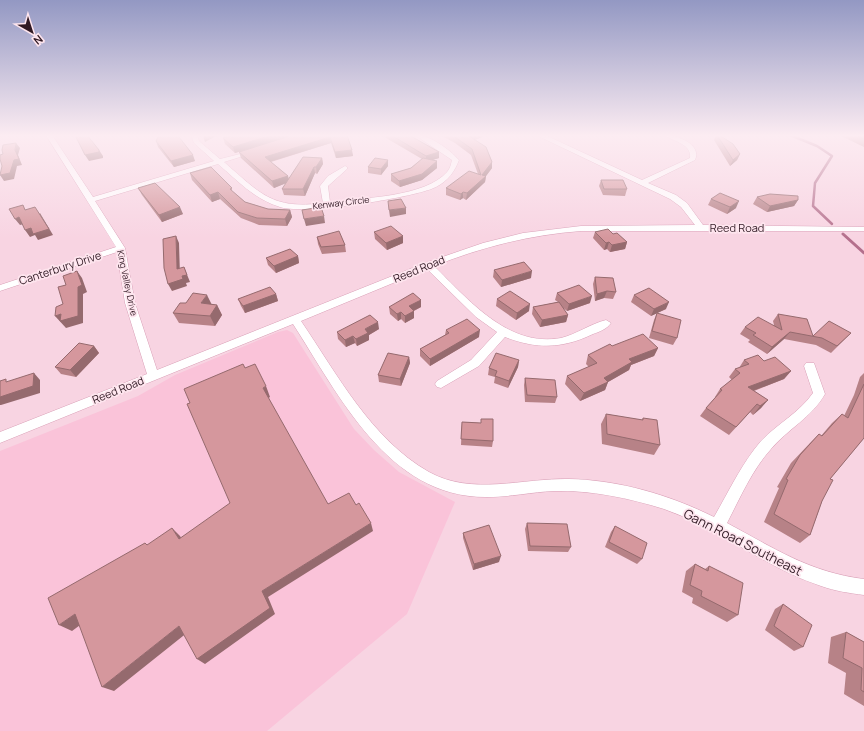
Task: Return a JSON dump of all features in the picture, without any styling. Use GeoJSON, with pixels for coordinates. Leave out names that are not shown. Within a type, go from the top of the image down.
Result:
{"type":"FeatureCollection","features":[{"type":"Feature","properties":{"kind":"street","name":"King Valley Drive"},"geometry":{"type":"LineString","coordinates":[[71,169],[121,248],[130,303],[153,376]]}},
{"type":"Feature","properties":{"kind":"street"},"geometry":{"type":"LineString","coordinates":[[91,200],[192,169]]}},
{"type":"Feature","properties":{"kind":"street","name":"Kenway Circle"},"geometry":{"type":"LineString","coordinates":[[228,169],[262,198],[283,206],[311,207],[414,193],[435,185],[451,172],[452,169]]}},
{"type":"Feature","properties":{"kind":"street"},"geometry":{"type":"LineString","coordinates":[[326,205],[324,186],[330,178],[343,169]]}},
{"type":"Feature","properties":{"kind":"street"},"geometry":{"type":"LineString","coordinates":[[615,169],[644,182],[681,202],[701,228]]}},
{"type":"Feature","properties":{"kind":"street"},"geometry":{"type":"LineString","coordinates":[[644,182],[671,169]]}},
{"type":"Feature","properties":{"kind":"street","name":"Reed Road"},"geometry":{"type":"LineString","coordinates":[[0,438],[428,265],[486,244],[543,232],[600,227],[864,229]]}},
{"type":"Feature","properties":{"kind":"street","name":"Canterbury Drive"},"geometry":{"type":"LineString","coordinates":[[0,288],[121,248]]}},
{"type":"Feature","properties":{"kind":"street"},"geometry":{"type":"LineString","coordinates":[[428,265],[484,318],[504,332],[530,341],[548,343],[576,337],[606,324]]}},
{"type":"Feature","properties":{"kind":"street","name":"Gann Road Southeast"},"geometry":{"type":"LineString","coordinates":[[295,319],[368,427],[402,459],[434,481],[462,490],[483,492],[553,485],[596,486],[663,503],[688,512],[717,526],[808,576],[829,583],[864,587]]}},
{"type":"Feature","properties":{"kind":"street"},"geometry":{"type":"LineString","coordinates":[[441,384],[475,363],[504,332]]}},
{"type":"Feature","properties":{"kind":"street"},"geometry":{"type":"LineString","coordinates":[[717,526],[765,446],[779,431],[814,402],[819,394],[810,366]]}},
{"type":"Feature","properties":{"kind":"shaded area"},"geometry":{"type":"Polygon","coordinates":[[[287,330],[293,333],[354,429],[374,450],[399,472],[455,502],[407,614],[267,731],[0,731],[0,451],[138,396],[175,375],[278,332],[287,330]]]}},
{"type":"Feature","properties":{"kind":"building"},"geometry":{"type":"Polygon","coordinates":[[[1,169],[11,169],[10,173],[0,175],[1,169]]]}},
{"type":"Feature","properties":{"kind":"building"},"geometry":{"type":"Polygon","coordinates":[[[204,169],[213,169],[232,188],[230,189],[245,202],[268,209],[290,210],[285,219],[257,218],[238,212],[218,192],[210,195],[190,173],[204,169]]]}},
{"type":"Feature","properties":{"kind":"building"},"geometry":{"type":"Polygon","coordinates":[[[258,169],[280,169],[288,176],[272,181],[258,169]]]}},
{"type":"Feature","properties":{"kind":"building"},"geometry":{"type":"Polygon","coordinates":[[[295,169],[313,169],[303,189],[282,189],[295,169]]]}},
{"type":"Feature","properties":{"kind":"building"},"geometry":{"type":"Polygon","coordinates":[[[407,169],[428,169],[422,174],[399,181],[391,174],[407,169]]]}},
{"type":"Feature","properties":{"kind":"building"},"geometry":{"type":"Polygon","coordinates":[[[479,169],[487,169],[482,175],[486,176],[467,193],[463,192],[461,194],[446,188],[469,171],[481,175],[479,169]]]}},
{"type":"Feature","properties":{"kind":"building"},"geometry":{"type":"Polygon","coordinates":[[[601,180],[623,180],[627,189],[604,189],[601,180]]]}},
{"type":"Feature","properties":{"kind":"building"},"geometry":{"type":"Polygon","coordinates":[[[155,183],[180,207],[159,215],[138,188],[155,183]]]}},
{"type":"Feature","properties":{"kind":"building"},"geometry":{"type":"Polygon","coordinates":[[[720,193],[739,201],[730,207],[711,199],[720,193]]]}},
{"type":"Feature","properties":{"kind":"building"},"geometry":{"type":"Polygon","coordinates":[[[770,194],[798,196],[798,200],[770,206],[757,197],[770,194]]]}},
{"type":"Feature","properties":{"kind":"building"},"geometry":{"type":"Polygon","coordinates":[[[401,199],[406,208],[389,210],[388,201],[401,199]]]}},
{"type":"Feature","properties":{"kind":"building"},"geometry":{"type":"Polygon","coordinates":[[[23,205],[25,210],[35,207],[49,229],[33,234],[31,228],[25,230],[19,217],[15,219],[9,209],[23,205]]]}},
{"type":"Feature","properties":{"kind":"building"},"geometry":{"type":"Polygon","coordinates":[[[321,207],[324,216],[304,219],[302,210],[321,207]]]}},
{"type":"Feature","properties":{"kind":"building"},"geometry":{"type":"Polygon","coordinates":[[[391,226],[403,236],[386,243],[374,232],[391,226]]]}},
{"type":"Feature","properties":{"kind":"building"},"geometry":{"type":"Polygon","coordinates":[[[608,229],[613,234],[617,233],[627,242],[612,245],[609,242],[606,243],[595,232],[608,229]]]}},
{"type":"Feature","properties":{"kind":"building"},"geometry":{"type":"Polygon","coordinates":[[[339,231],[345,245],[321,247],[317,237],[339,231]]]}},
{"type":"Feature","properties":{"kind":"building"},"geometry":{"type":"Polygon","coordinates":[[[176,236],[177,269],[184,267],[187,275],[182,276],[183,279],[168,284],[164,268],[163,239],[176,236]]]}},
{"type":"Feature","properties":{"kind":"building"},"geometry":{"type":"Polygon","coordinates":[[[290,249],[298,256],[274,266],[266,258],[290,249]]]}},
{"type":"Feature","properties":{"kind":"building"},"geometry":{"type":"Polygon","coordinates":[[[524,262],[532,271],[502,280],[494,270],[524,262]]]}},
{"type":"Feature","properties":{"kind":"building"},"geometry":{"type":"Polygon","coordinates":[[[77,271],[82,285],[78,287],[78,316],[60,321],[61,314],[55,316],[56,307],[63,304],[58,287],[66,285],[63,276],[77,271]]]}},
{"type":"Feature","properties":{"kind":"building"},"geometry":{"type":"Polygon","coordinates":[[[595,277],[613,278],[616,292],[607,291],[597,294],[595,277]]]}},
{"type":"Feature","properties":{"kind":"building"},"geometry":{"type":"Polygon","coordinates":[[[579,285],[592,296],[569,304],[557,293],[579,285]]]}},
{"type":"Feature","properties":{"kind":"building"},"geometry":{"type":"Polygon","coordinates":[[[270,287],[276,294],[243,306],[238,299],[270,287]]]}},
{"type":"Feature","properties":{"kind":"building"},"geometry":{"type":"Polygon","coordinates":[[[649,288],[669,302],[654,309],[634,295],[649,288]]]}},
{"type":"Feature","properties":{"kind":"building"},"geometry":{"type":"Polygon","coordinates":[[[510,291],[530,304],[517,313],[497,299],[510,291]]]}},
{"type":"Feature","properties":{"kind":"building"},"geometry":{"type":"Polygon","coordinates":[[[193,293],[207,295],[201,303],[217,305],[210,316],[173,313],[180,303],[186,303],[193,293]]]}},
{"type":"Feature","properties":{"kind":"building"},"geometry":{"type":"Polygon","coordinates":[[[413,293],[421,300],[409,306],[414,311],[405,316],[401,312],[397,314],[389,307],[413,293]]]}},
{"type":"Feature","properties":{"kind":"building"},"geometry":{"type":"Polygon","coordinates":[[[559,302],[568,315],[542,320],[533,307],[559,302]]]}},
{"type":"Feature","properties":{"kind":"building"},"geometry":{"type":"Polygon","coordinates":[[[657,313],[681,320],[677,338],[652,331],[657,313]]]}},
{"type":"Feature","properties":{"kind":"building"},"geometry":{"type":"Polygon","coordinates":[[[778,314],[807,319],[813,336],[829,321],[851,333],[837,346],[822,338],[790,332],[772,347],[753,335],[756,333],[745,327],[758,317],[782,330],[778,314]]]}},
{"type":"Feature","properties":{"kind":"building"},"geometry":{"type":"Polygon","coordinates":[[[370,315],[378,322],[365,329],[368,333],[356,339],[353,336],[345,340],[337,332],[370,315]]]}},
{"type":"Feature","properties":{"kind":"building"},"geometry":{"type":"Polygon","coordinates":[[[467,319],[480,330],[430,359],[420,349],[449,333],[446,330],[467,319]]]}},
{"type":"Feature","properties":{"kind":"building"},"geometry":{"type":"Polygon","coordinates":[[[643,334],[658,348],[629,359],[632,362],[604,378],[608,382],[584,393],[567,376],[597,363],[588,355],[610,344],[612,346],[643,334]]]}},
{"type":"Feature","properties":{"kind":"building"},"geometry":{"type":"Polygon","coordinates":[[[79,343],[94,346],[70,370],[55,367],[79,343]]]}},
{"type":"Feature","properties":{"kind":"building"},"geometry":{"type":"Polygon","coordinates":[[[388,353],[409,357],[400,379],[378,375],[388,353]]]}},
{"type":"Feature","properties":{"kind":"building"},"geometry":{"type":"Polygon","coordinates":[[[496,353],[519,360],[509,381],[495,376],[497,371],[489,368],[496,353]]]}},
{"type":"Feature","properties":{"kind":"building"},"geometry":{"type":"Polygon","coordinates":[[[758,355],[764,361],[775,357],[791,371],[748,387],[768,400],[760,406],[757,404],[736,427],[706,408],[722,390],[720,389],[740,373],[735,369],[749,364],[744,360],[758,355]]]}},
{"type":"Feature","properties":{"kind":"building"},"geometry":{"type":"Polygon","coordinates":[[[243,364],[245,368],[255,364],[266,386],[263,388],[328,504],[349,493],[356,505],[359,503],[371,523],[262,591],[270,608],[197,659],[179,626],[102,687],[75,614],[59,625],[48,598],[145,543],[147,545],[172,528],[179,539],[230,503],[187,404],[190,403],[184,389],[243,364]]]}},
{"type":"Feature","properties":{"kind":"building"},"geometry":{"type":"Polygon","coordinates":[[[34,373],[33,386],[0,397],[0,381],[6,379],[6,382],[34,373]]]}},
{"type":"Feature","properties":{"kind":"building"},"geometry":{"type":"Polygon","coordinates":[[[525,378],[555,380],[557,397],[527,395],[525,378]]]}},
{"type":"Feature","properties":{"kind":"building"},"geometry":{"type":"Polygon","coordinates":[[[864,384],[864,438],[830,479],[833,480],[822,501],[810,535],[774,514],[788,480],[786,479],[800,455],[819,434],[822,436],[842,414],[848,418],[864,384]]]}},
{"type":"Feature","properties":{"kind":"building"},"geometry":{"type":"Polygon","coordinates":[[[606,414],[643,420],[643,418],[657,420],[660,445],[607,434],[606,414]]]}},
{"type":"Feature","properties":{"kind":"building"},"geometry":{"type":"Polygon","coordinates":[[[481,419],[493,419],[493,441],[461,439],[462,422],[481,423],[481,419]]]}},
{"type":"Feature","properties":{"kind":"building"},"geometry":{"type":"Polygon","coordinates":[[[527,523],[567,524],[571,547],[530,546],[527,523]]]}},
{"type":"Feature","properties":{"kind":"building"},"geometry":{"type":"Polygon","coordinates":[[[489,525],[501,556],[474,564],[463,533],[489,525]]]}},
{"type":"Feature","properties":{"kind":"building"},"geometry":{"type":"Polygon","coordinates":[[[615,526],[647,543],[642,559],[609,542],[615,526]]]}},
{"type":"Feature","properties":{"kind":"building"},"geometry":{"type":"Polygon","coordinates":[[[695,564],[708,571],[709,566],[743,583],[738,615],[701,596],[702,591],[690,585],[695,564]]]}},
{"type":"Feature","properties":{"kind":"building"},"geometry":{"type":"Polygon","coordinates":[[[783,604],[812,625],[803,647],[774,626],[783,604]]]}},
{"type":"Feature","properties":{"kind":"building"},"geometry":{"type":"Polygon","coordinates":[[[846,632],[864,642],[864,692],[861,690],[862,668],[843,658],[846,632]]]}},
{"type":"Feature","properties":{"kind":"waterway"},"geometry":{"type":"LineString","coordinates":[[824,169],[815,183],[813,206],[832,224]]}},
{"type":"Feature","properties":{"kind":"waterway"},"geometry":{"type":"LineString","coordinates":[[843,234],[864,253]]}}]}
